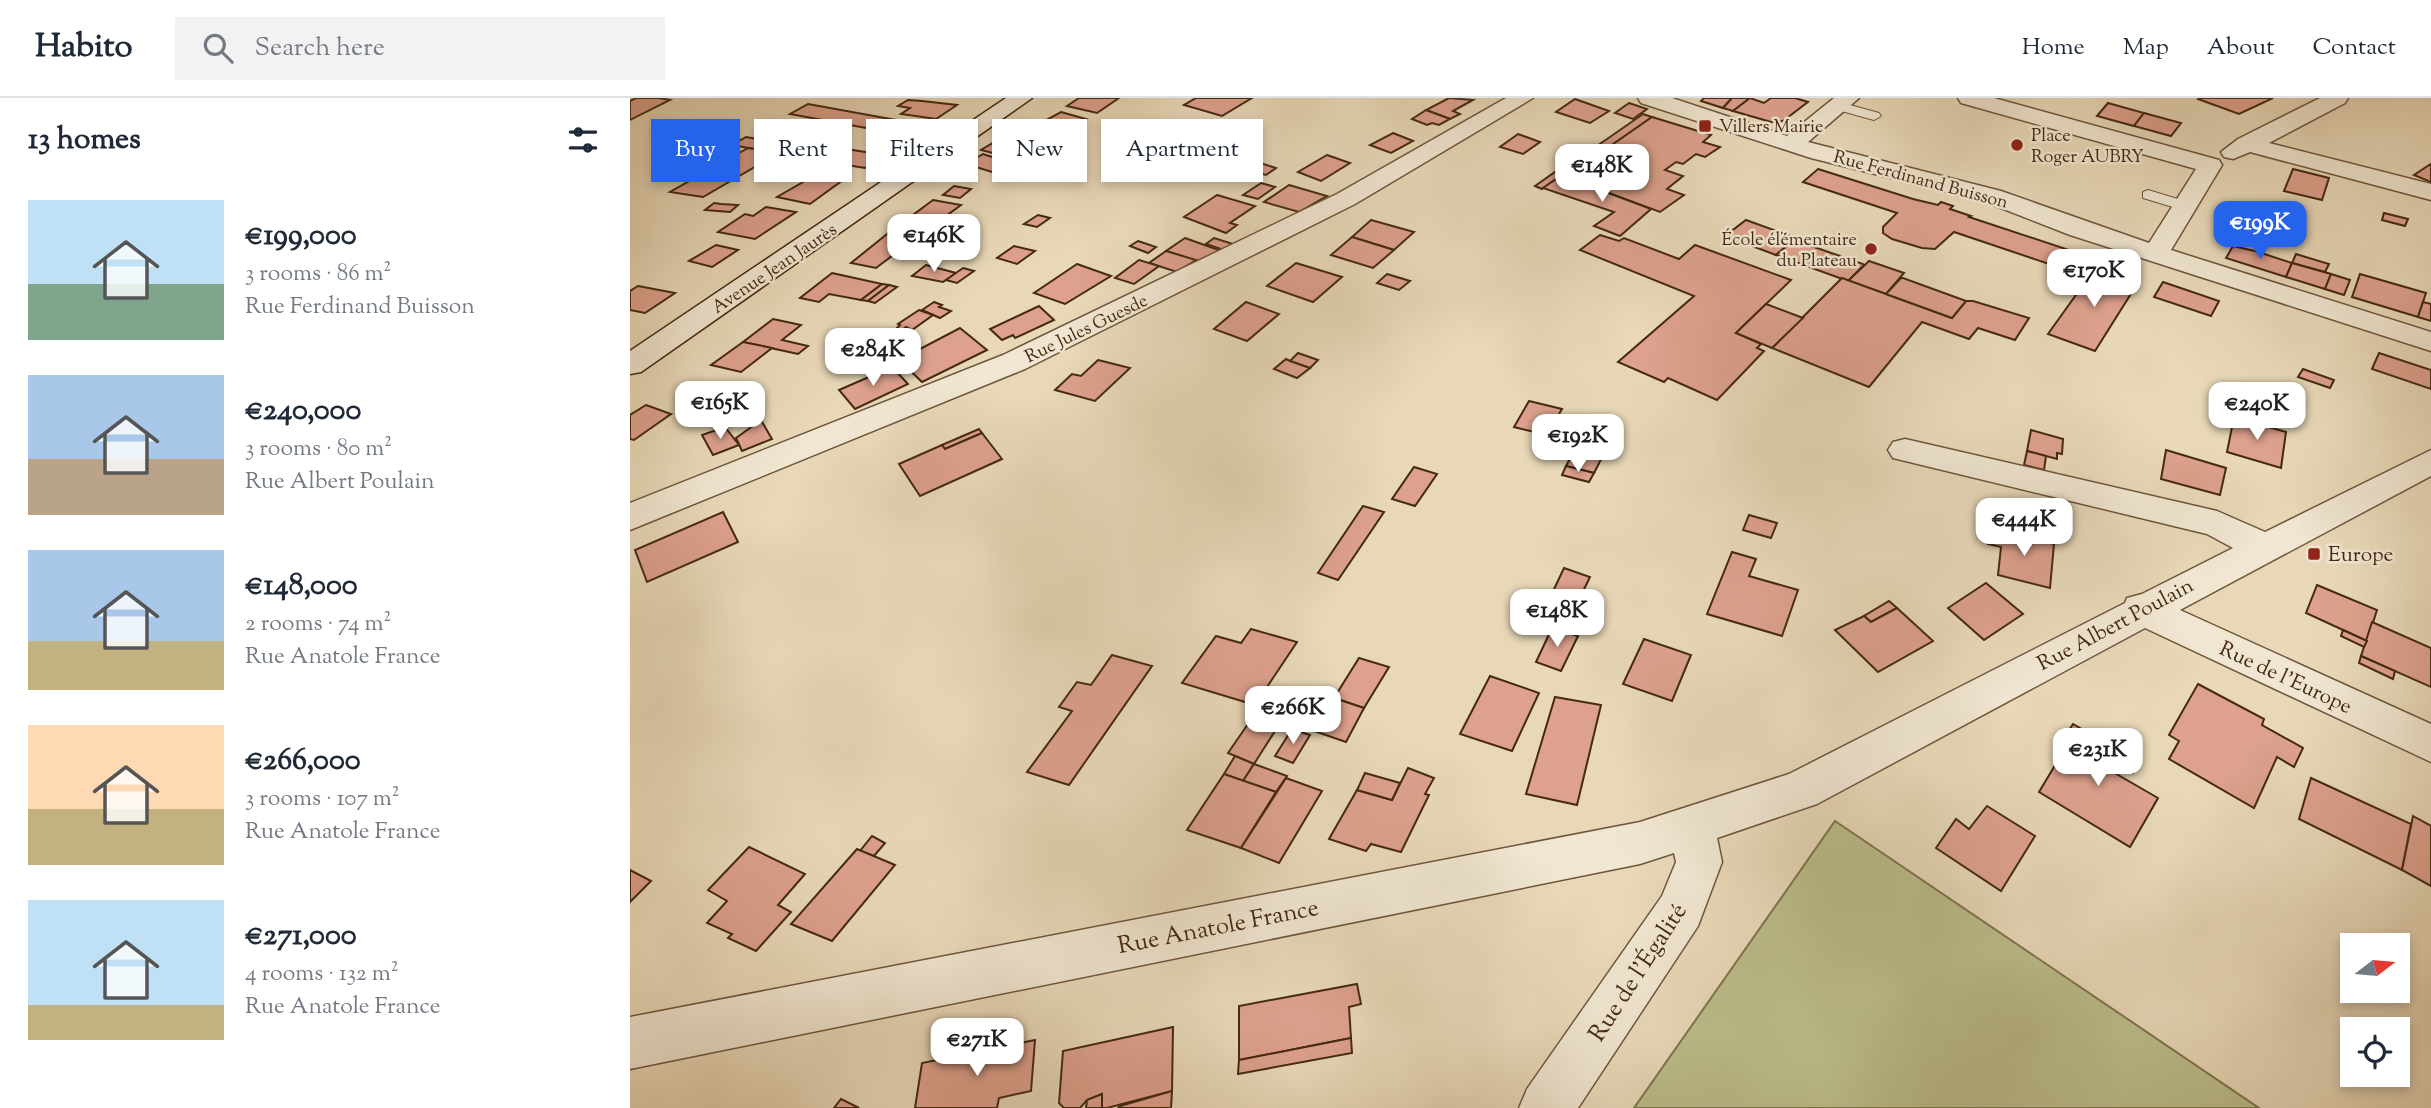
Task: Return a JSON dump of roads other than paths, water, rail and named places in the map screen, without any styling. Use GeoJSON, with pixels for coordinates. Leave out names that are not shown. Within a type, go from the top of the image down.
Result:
{"type":"FeatureCollection","features":[{"type":"Feature","properties":{"kind":"street","name":"Avenue Jean Jaurès"},"geometry":{"type":"LineString","coordinates":[[630,365],[746,289],[1021,98]]}},
{"type":"Feature","properties":{"kind":"street","name":"Rue Jules Guesde"},"geometry":{"type":"LineString","coordinates":[[630,517],[1014,362],[1346,200],[1522,98]]}},
{"type":"Feature","properties":{"kind":"street","name":"Rue Ferdinand Buisson"},"geometry":{"type":"LineString","coordinates":[[1649,98],[1842,158],[1966,187],[2044,213],[2079,229],[2431,342]]}},
{"type":"Feature","properties":{"kind":"street"},"geometry":{"type":"LineString","coordinates":[[1969,98],[2038,106],[2210,165]]}},
{"type":"Feature","properties":{"kind":"street"},"geometry":{"type":"LineString","coordinates":[[2155,254],[2210,165],[2337,98]]}},
{"type":"Feature","properties":{"kind":"street"},"geometry":{"type":"LineString","coordinates":[[1793,143],[1843,102]]}},
{"type":"Feature","properties":{"kind":"street"},"geometry":{"type":"LineString","coordinates":[[2246,144],[2431,192]]}},
{"type":"Feature","properties":{"kind":"street"},"geometry":{"type":"LineString","coordinates":[[1905,450],[2217,524],[2262,546]]}},
{"type":"Feature","properties":{"kind":"street","name":"Rue Albert Poulain"},"geometry":{"type":"LineString","coordinates":[[1801,790],[2141,609],[2431,461]]}},
{"type":"Feature","properties":{"kind":"street","name":"Rue de l'Europe"},"geometry":{"type":"LineString","coordinates":[[2141,609],[2431,744]]}},
{"type":"Feature","properties":{"kind":"street","name":"Rue Anatole France"},"geometry":{"type":"LineString","coordinates":[[630,1042],[1640,843],[1801,790]]}},
{"type":"Feature","properties":{"kind":"street","name":"Rue de l'Égalité"},"geometry":{"type":"LineString","coordinates":[[1546,1108],[1681,910],[1699,862],[1692,826]]}},
{"type":"Feature","properties":{"kind":"lane"},"geometry":{"type":"LineString","coordinates":[[1843,102],[1874,116]]}},
{"type":"Feature","properties":{"kind":"lane"},"geometry":{"type":"LineString","coordinates":[[2147,195],[2186,206]]}},
{"type":"Feature","properties":{"kind":"place","name":"Villers Mairie"},"geometry":{"type":"Point","coordinates":[1705,126]}},
{"type":"Feature","properties":{"kind":"place","name":"Place Roger AUBRY"},"geometry":{"type":"Point","coordinates":[2017,145]}},
{"type":"Feature","properties":{"kind":"place","name":"École élémentaire du Plateau"},"geometry":{"type":"Point","coordinates":[1871,249]}},
{"type":"Feature","properties":{"kind":"place","name":"Europe"},"geometry":{"type":"Point","coordinates":[2314,554]}}]}
